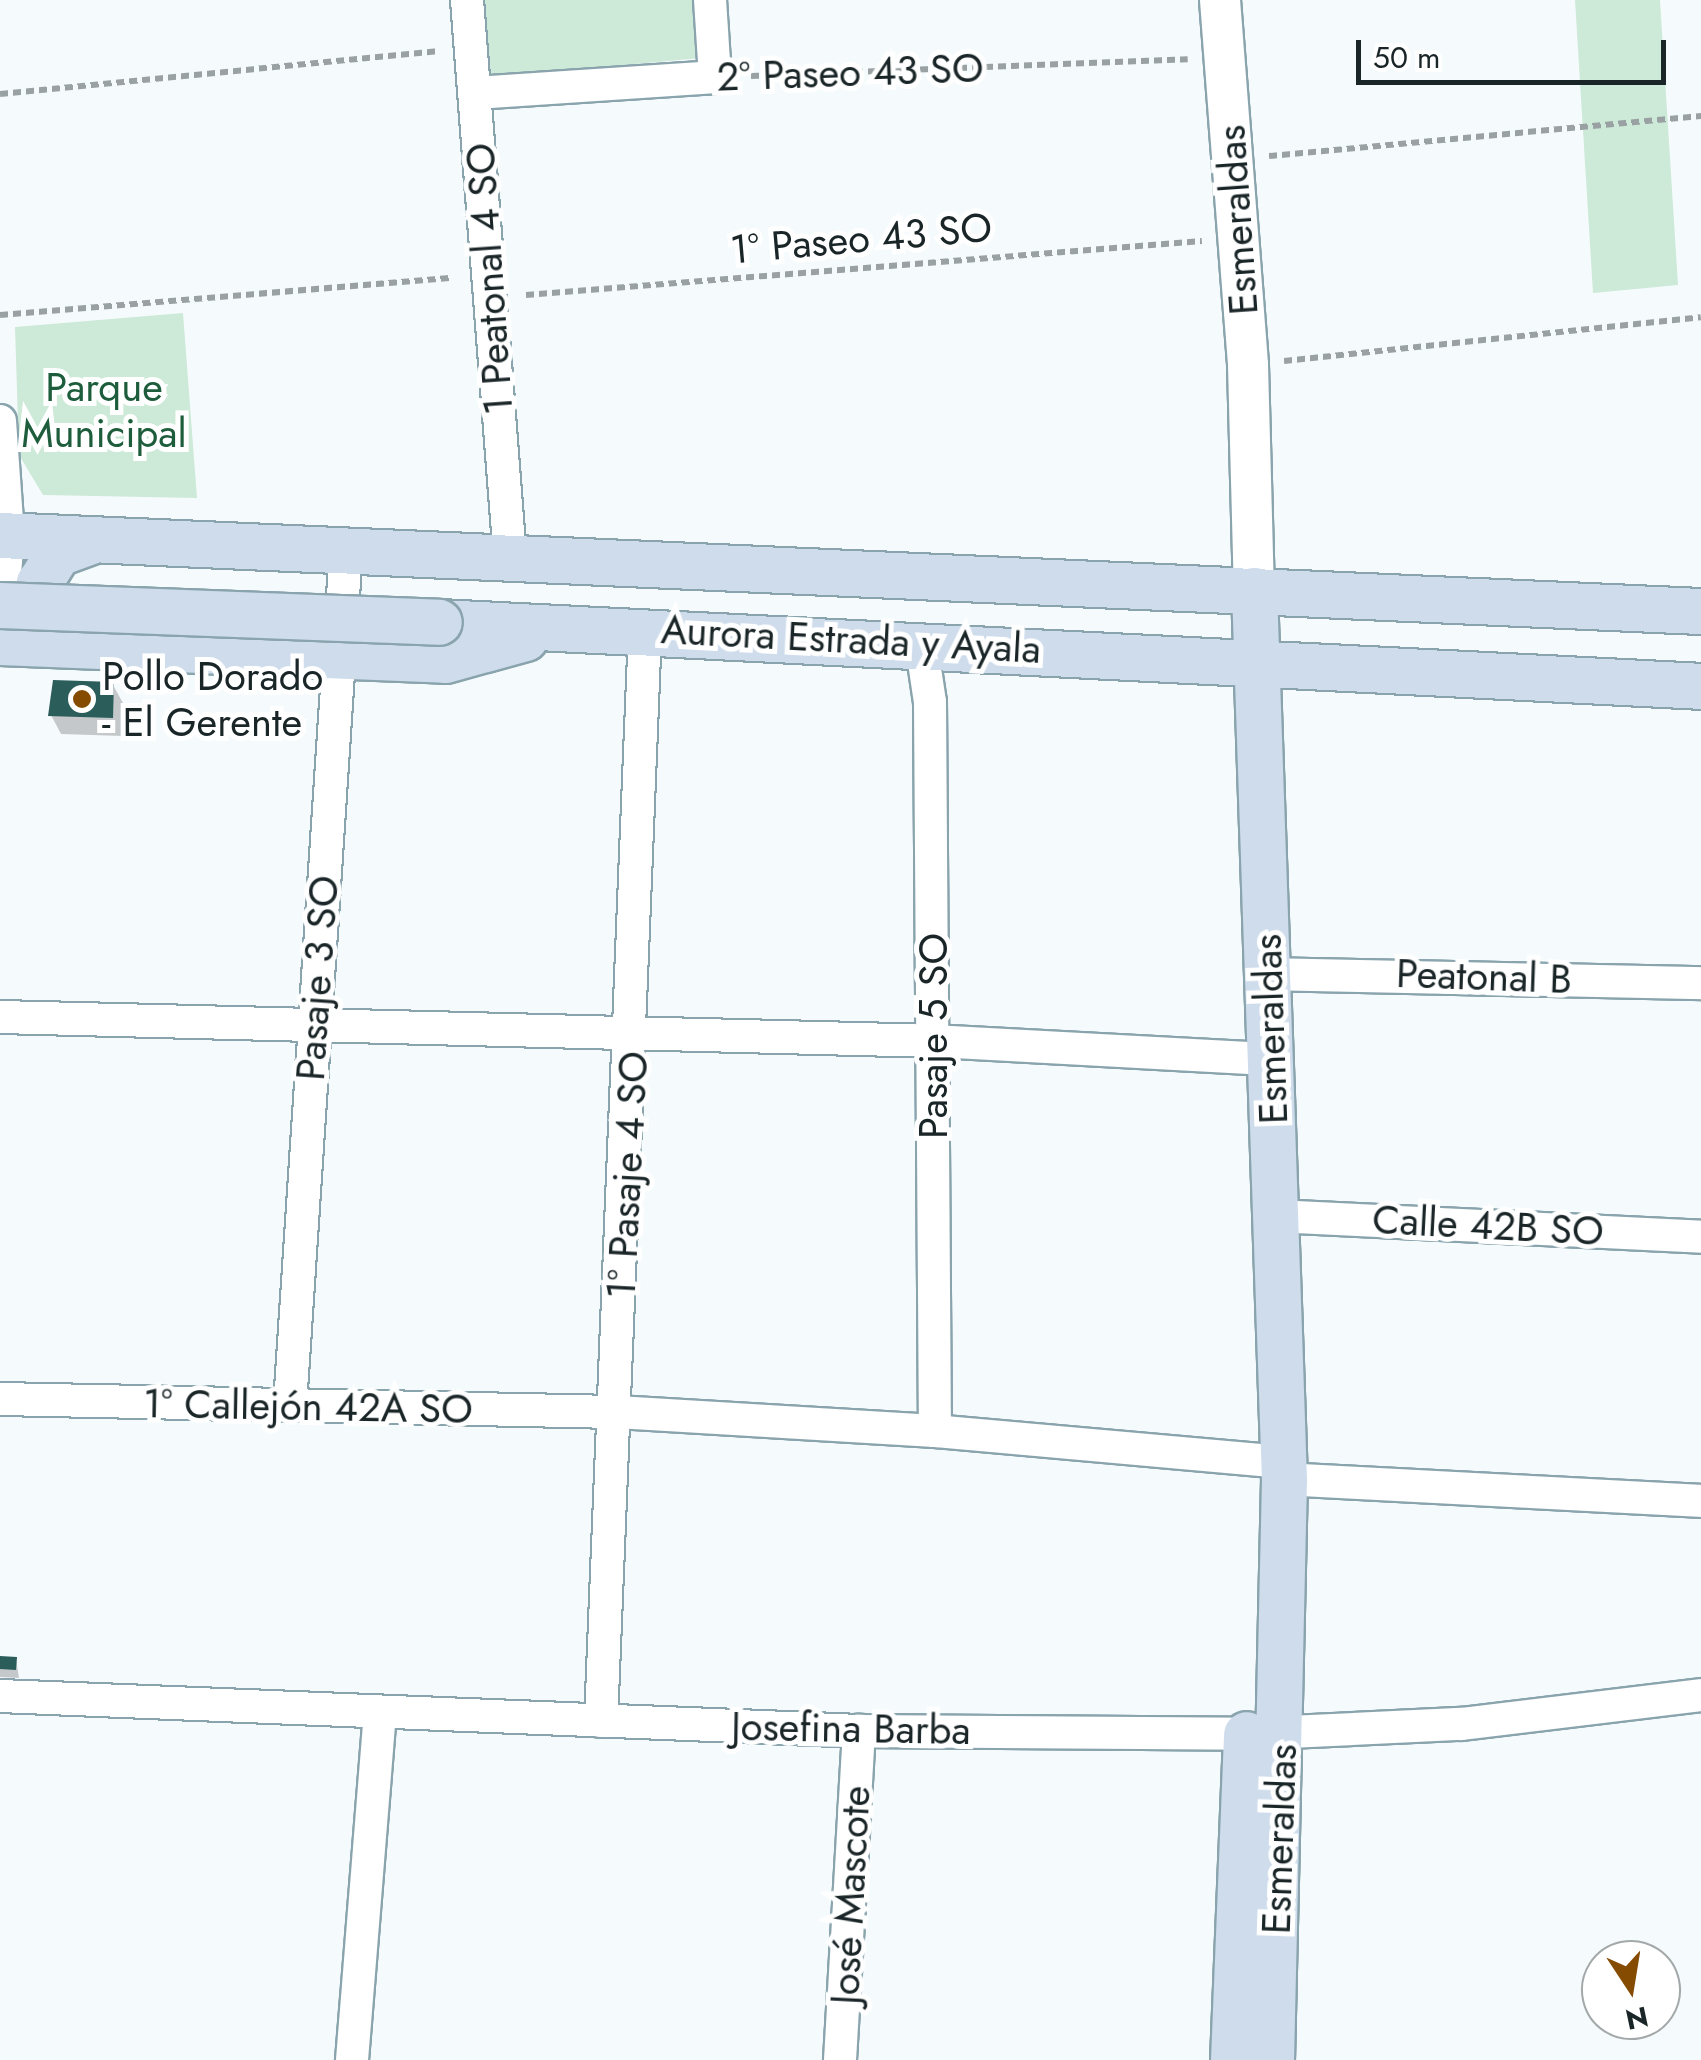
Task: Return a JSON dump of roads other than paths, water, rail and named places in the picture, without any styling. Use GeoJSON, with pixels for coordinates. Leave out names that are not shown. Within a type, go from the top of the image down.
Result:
{"type":"FeatureCollection","features":[{"type":"Feature","properties":{"kind":"main road","name":"Aurora Estrada y Ayala"},"geometry":{"type":"LineString","coordinates":[[4,535],[1701,610]]}},
{"type":"Feature","properties":{"kind":"main road"},"geometry":{"type":"LineString","coordinates":[[91,646],[56,632],[39,601],[40,583],[58,553],[94,540]]}},
{"type":"Feature","properties":{"kind":"main road","name":"Esmeraldas"},"geometry":{"type":"LineString","coordinates":[[1233,2060],[1265,1734],[1284,1470],[1254,590]]}},
{"type":"Feature","properties":{"kind":"main road","name":"Aurora Estrada y Ayala"},"geometry":{"type":"LineString","coordinates":[[0,605],[922,642],[1701,686]]}},
{"type":"Feature","properties":{"kind":"main road"},"geometry":{"type":"LineString","coordinates":[[0,640],[446,660],[566,626]]}},
{"type":"Feature","properties":{"kind":"main road","name":"Esmeraldas"},"geometry":{"type":"LineString","coordinates":[[1265,1734],[1272,2060]]}},
{"type":"Feature","properties":{"kind":"street","name":"1 Peatonal 4 SO"},"geometry":{"type":"LineString","coordinates":[[466,0],[510,557]]}},
{"type":"Feature","properties":{"kind":"street","name":"2º Paseo 43 SO"},"geometry":{"type":"LineString","coordinates":[[476,93],[715,77],[710,0]]}},
{"type":"Feature","properties":{"kind":"street","name":"Esmeraldas"},"geometry":{"type":"LineString","coordinates":[[1220,0],[1248,365],[1254,590]]}},
{"type":"Feature","properties":{"kind":"street"},"geometry":{"type":"LineString","coordinates":[[0,420],[4,535],[0,640]]}},
{"type":"Feature","properties":{"kind":"street","name":"Pasaje 3 SO"},"geometry":{"type":"LineString","coordinates":[[290,1405],[346,550]]}},
{"type":"Feature","properties":{"kind":"street","name":"1º Pasaje 4 SO"},"geometry":{"type":"LineString","coordinates":[[601,1721],[634,1034],[645,629]]}},
{"type":"Feature","properties":{"kind":"street","name":"Pasaje 5 SO"},"geometry":{"type":"LineString","coordinates":[[922,642],[930,702],[935,1431]]}},
{"type":"Feature","properties":{"kind":"street","name":"Peatonal B"},"geometry":{"type":"LineString","coordinates":[[1268,974],[1701,983]]}},
{"type":"Feature","properties":{"kind":"street"},"geometry":{"type":"LineString","coordinates":[[0,1018],[934,1041],[1270,1059]]}},
{"type":"Feature","properties":{"kind":"street","name":"Calle 42B SO"},"geometry":{"type":"LineString","coordinates":[[1276,1216],[1701,1237]]}},
{"type":"Feature","properties":{"kind":"street","name":"1° Callejón 42A SO"},"geometry":{"type":"LineString","coordinates":[[0,1400],[616,1412],[935,1431],[1284,1470],[1701,1501]]}},
{"type":"Feature","properties":{"kind":"street","name":"Josefina Barba"},"geometry":{"type":"LineString","coordinates":[[0,1696],[858,1730],[1265,1734],[1462,1724],[1701,1695]]}},
{"type":"Feature","properties":{"kind":"street"},"geometry":{"type":"LineString","coordinates":[[352,2060],[380,1712]]}},
{"type":"Feature","properties":{"kind":"street","name":"José Mascote"},"geometry":{"type":"LineString","coordinates":[[840,2060],[858,1730]]}},
{"type":"Feature","properties":{"kind":"place","name":"Pollo Dorado - El Gerente"},"geometry":{"type":"Point","coordinates":[82,699]}},
{"type":"Feature","properties":{"kind":"park label","name":"Parque Municipal"},"geometry":{"type":"Point","coordinates":[104,410]}}]}
